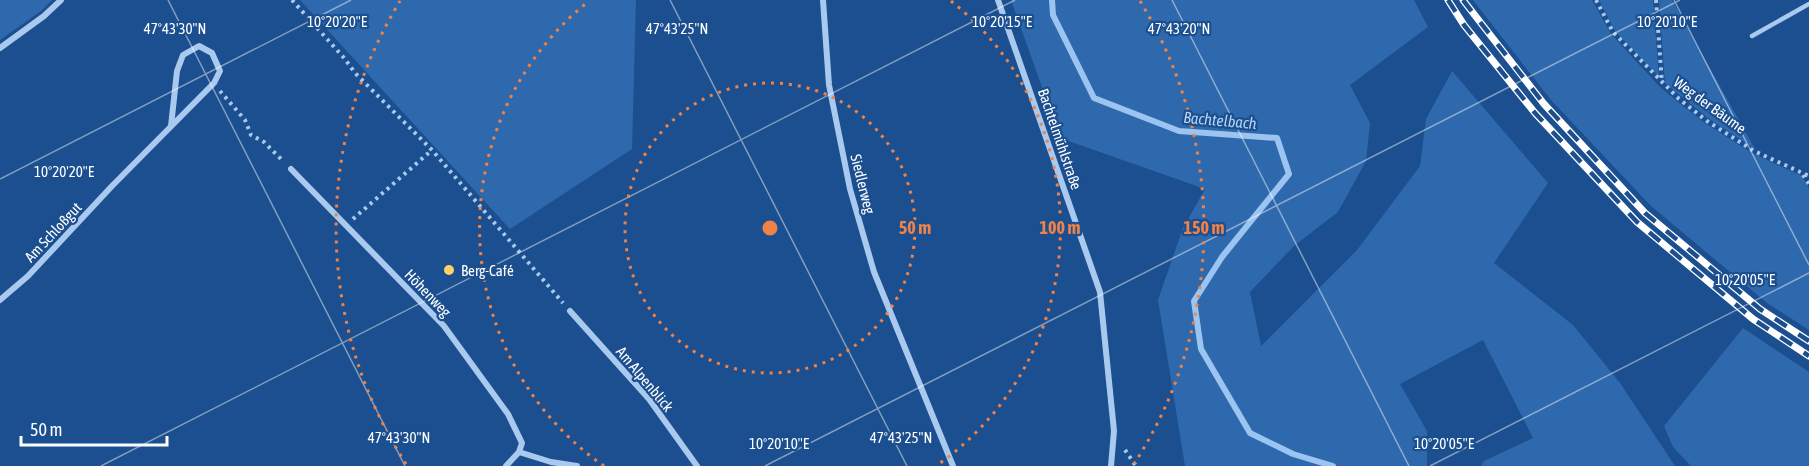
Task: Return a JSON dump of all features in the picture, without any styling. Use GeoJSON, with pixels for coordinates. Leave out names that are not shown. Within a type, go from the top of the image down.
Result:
{"type":"FeatureCollection","features":[{"type":"Feature","properties":{"kind":"street"},"geometry":{"type":"LineString","coordinates":[[0,48],[44,16],[61,0]]}},
{"type":"Feature","properties":{"kind":"street","name":"Siedlerweg"},"geometry":{"type":"LineString","coordinates":[[823,0],[828,85],[850,189],[874,272],[953,466]]}},
{"type":"Feature","properties":{"kind":"street","name":"Bachtelmühlstraße"},"geometry":{"type":"LineString","coordinates":[[998,0],[1100,292],[1114,430],[1111,466]]}},
{"type":"Feature","properties":{"kind":"street"},"geometry":{"type":"LineString","coordinates":[[171,126],[177,71],[183,55],[199,46],[212,53],[220,71],[214,83]]}},
{"type":"Feature","properties":{"kind":"street","name":"Am Schloßgut"},"geometry":{"type":"LineString","coordinates":[[0,300],[28,276],[112,186],[214,83]]}},
{"type":"Feature","properties":{"kind":"street","name":"Höhenweg"},"geometry":{"type":"LineString","coordinates":[[291,169],[444,326],[508,414],[522,443],[519,453]]}},
{"type":"Feature","properties":{"kind":"street","name":"Am Alpenblick"},"geometry":{"type":"LineString","coordinates":[[570,311],[649,399],[697,466]]}},
{"type":"Feature","properties":{"kind":"street"},"geometry":{"type":"LineString","coordinates":[[506,466],[519,453],[577,466]]}},
{"type":"Feature","properties":{"kind":"lane"},"geometry":{"type":"LineString","coordinates":[[1752,36],[1809,4]]}},
{"type":"Feature","properties":{"kind":"path"},"geometry":{"type":"LineString","coordinates":[[292,0],[355,73],[432,150],[570,311]]}},
{"type":"Feature","properties":{"kind":"path","name":"Weg der Bäume"},"geometry":{"type":"LineString","coordinates":[[1596,0],[1613,32],[1662,84],[1707,121],[1744,145],[1809,176]]}},
{"type":"Feature","properties":{"kind":"path"},"geometry":{"type":"LineString","coordinates":[[1656,0],[1662,84]]}},
{"type":"Feature","properties":{"kind":"path"},"geometry":{"type":"LineString","coordinates":[[214,83],[245,120],[251,135],[264,142],[291,169]]}},
{"type":"Feature","properties":{"kind":"path"},"geometry":{"type":"LineString","coordinates":[[346,225],[432,150]]}},
{"type":"Feature","properties":{"kind":"path"},"geometry":{"type":"LineString","coordinates":[[1803,174],[1809,184]]}},
{"type":"Feature","properties":{"kind":"shaded area"},"geometry":{"type":"Polygon","coordinates":[[[0,0],[52,0],[41,11],[0,40],[0,0]]]}},
{"type":"Feature","properties":{"kind":"shaded area"},"geometry":{"type":"Polygon","coordinates":[[[300,0],[636,0],[632,149],[510,229],[300,0]]]}},
{"type":"Feature","properties":{"kind":"shaded area"},"geometry":{"type":"Polygon","coordinates":[[[1011,0],[1414,0],[1428,27],[1350,85],[1370,123],[1366,161],[1338,212],[1294,246],[1250,292],[1261,346],[1357,250],[1420,166],[1426,119],[1452,71],[1548,183],[1494,263],[1573,325],[1620,383],[1675,466],[1481,466],[1484,461],[1533,438],[1483,340],[1400,384],[1427,431],[1427,466],[1185,466],[1158,300],[1183,228],[1205,189],[1060,138],[1011,0]]]}},
{"type":"Feature","properties":{"kind":"shaded area"},"geometry":{"type":"Polygon","coordinates":[[[1473,0],[1592,0],[1611,34],[1659,86],[1678,102],[1705,123],[1752,153],[1802,176],[1809,188],[1809,330],[1767,303],[1651,206],[1551,100],[1473,0]]]}},
{"type":"Feature","properties":{"kind":"shaded area"},"geometry":{"type":"Polygon","coordinates":[[[1599,0],[1653,0],[1659,77],[1615,31],[1599,0]]]}},
{"type":"Feature","properties":{"kind":"shaded area"},"geometry":{"type":"Polygon","coordinates":[[[1659,0],[1672,0],[1755,149],[1709,119],[1665,83],[1659,0]]]}},
{"type":"Feature","properties":{"kind":"shaded area"},"geometry":{"type":"Polygon","coordinates":[[[1743,328],[1809,372],[1809,466],[1691,466],[1673,447],[1664,426],[1743,328]]]}},
{"type":"Feature","properties":{"kind":"waterway","name":"Bachtelbach"},"geometry":{"type":"LineString","coordinates":[[1052,0],[1053,15],[1094,98],[1179,131],[1277,138],[1289,174],[1222,257],[1194,301],[1201,349],[1250,433],[1293,454],[1333,466]]}},
{"type":"Feature","properties":{"kind":"railway"},"geometry":{"type":"LineString","coordinates":[[1448,0],[1464,25],[1535,113],[1637,222],[1753,319],[1809,356]]}},
{"type":"Feature","properties":{"kind":"railway"},"geometry":{"type":"LineString","coordinates":[[1463,0],[1544,104],[1645,213],[1760,309],[1809,341]]}},
{"type":"Feature","properties":{"kind":"place","name":"Berg-Café"},"geometry":{"type":"Point","coordinates":[449,270]}}]}
